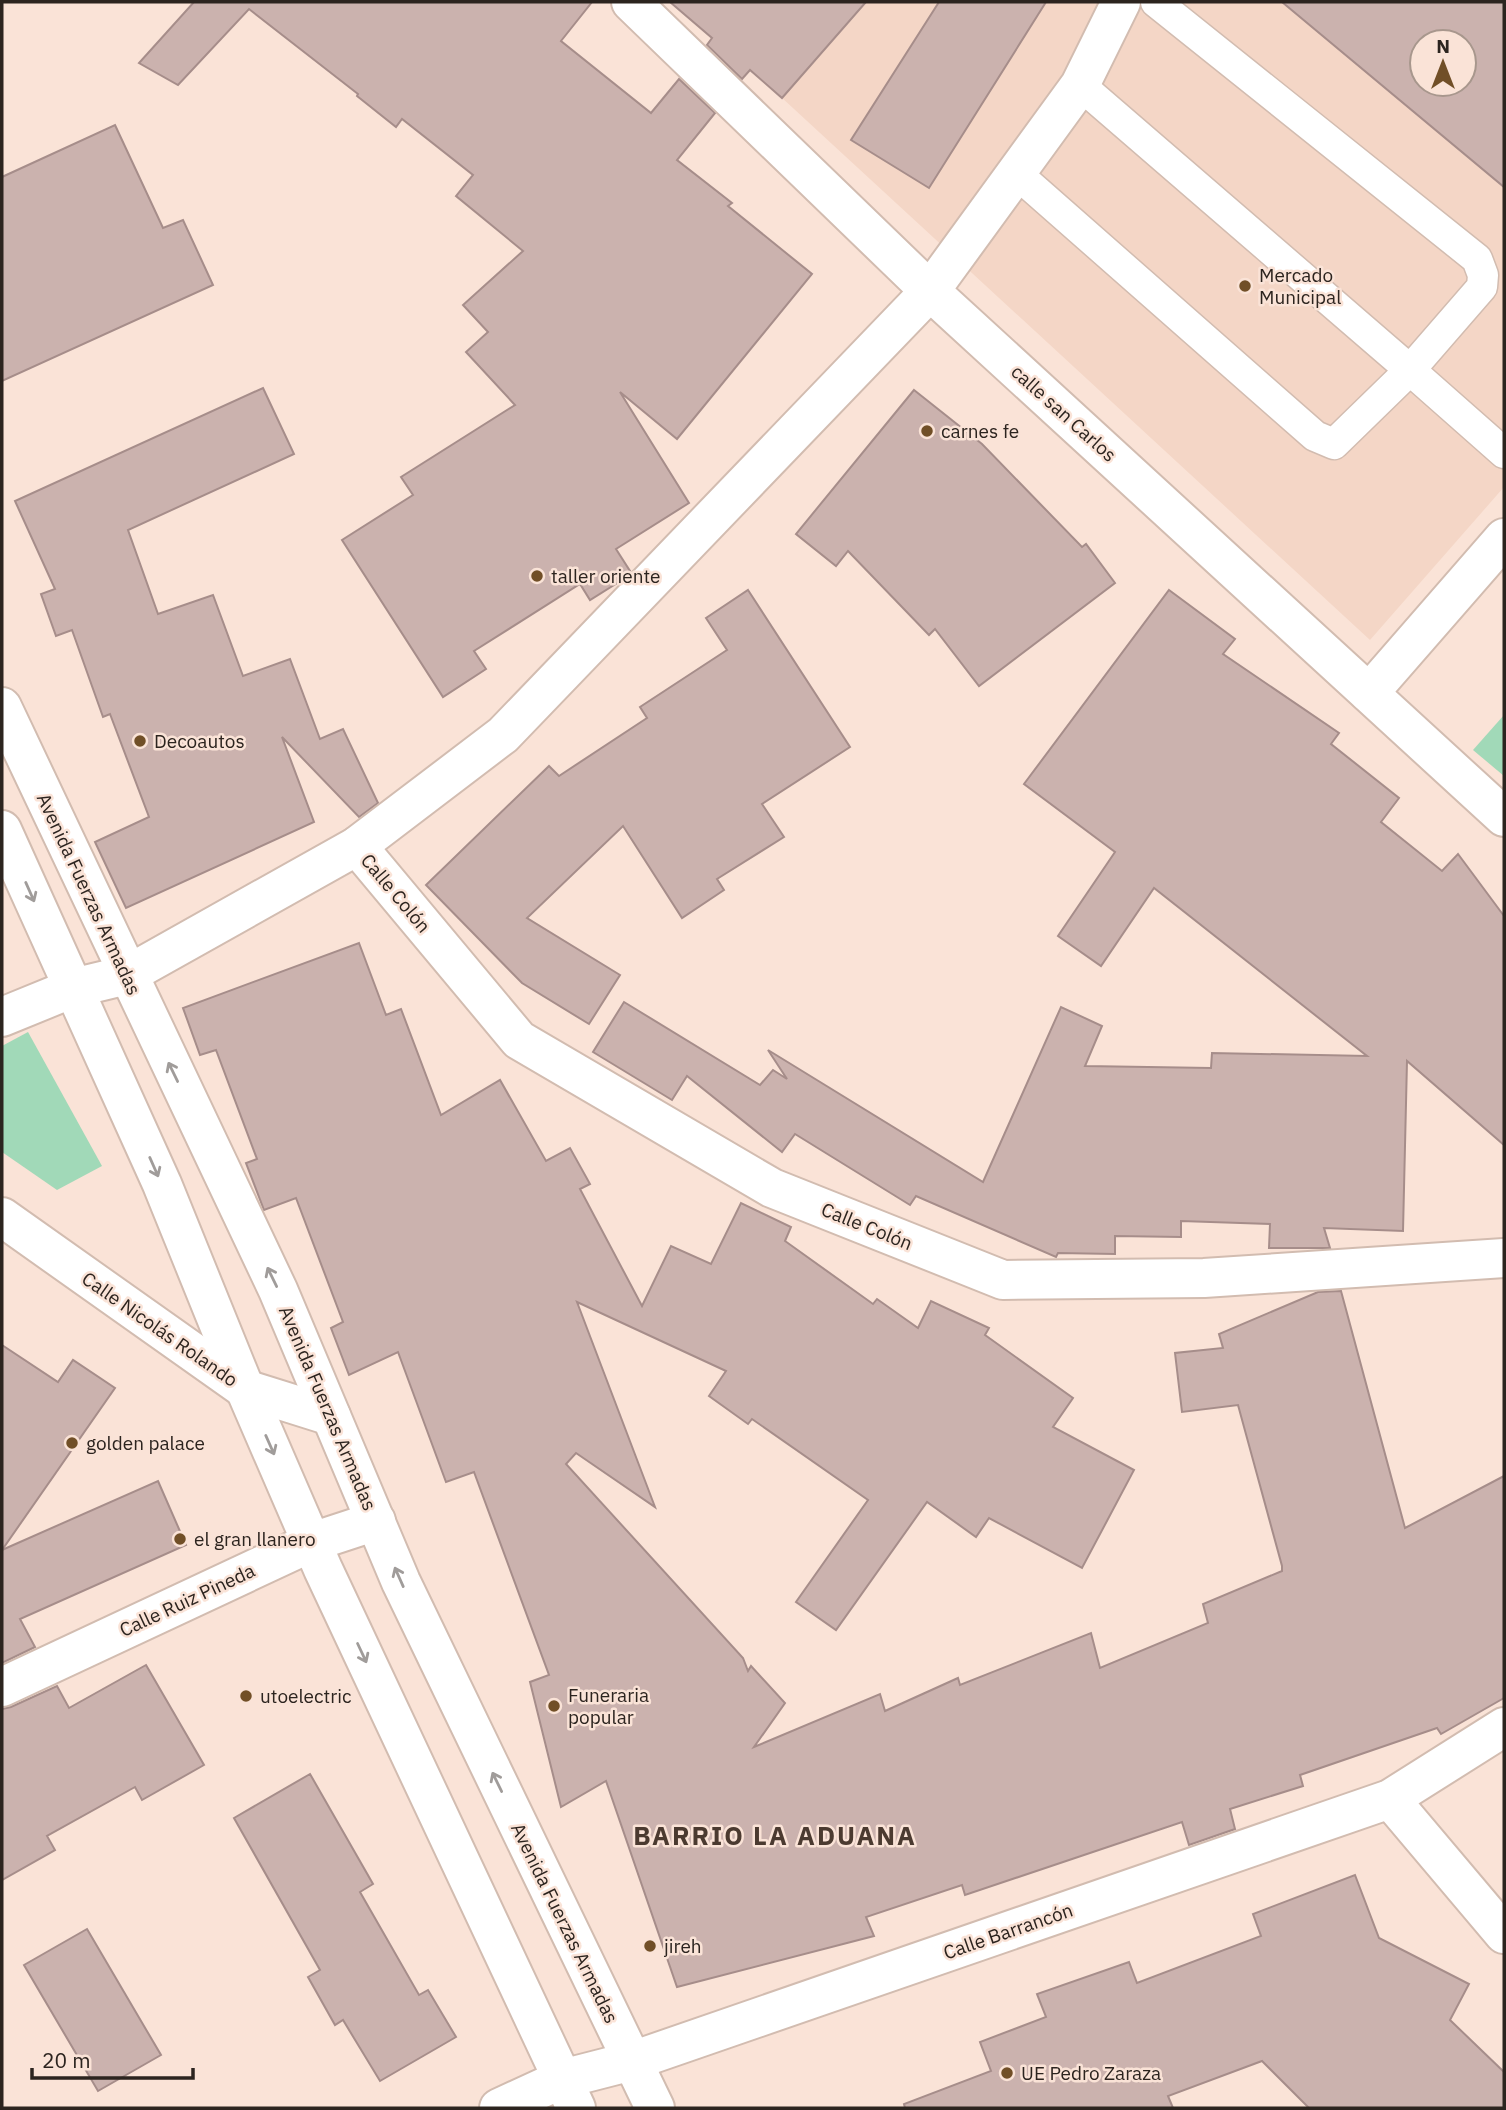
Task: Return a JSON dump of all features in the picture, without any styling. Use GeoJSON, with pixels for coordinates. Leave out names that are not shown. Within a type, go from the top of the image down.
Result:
{"type":"FeatureCollection","features":[{"type":"Feature","properties":{"kind":"street","name":"calle san Carlos"},"geometry":{"type":"LineString","coordinates":[[631,2],[930,291],[1504,817]]}},
{"type":"Feature","properties":{"kind":"street"},"geometry":{"type":"LineString","coordinates":[[2,1017],[73,988],[127,975],[357,846],[503,735],[930,291],[1080,85],[1121,2]]}},
{"type":"Feature","properties":{"kind":"street"},"geometry":{"type":"LineString","coordinates":[[1370,693],[1504,538]]}},
{"type":"Feature","properties":{"kind":"street","name":"Avenida Fuerzas Armadas"},"geometry":{"type":"LineString","coordinates":[[2,707],[278,1290],[401,1582],[655,2108]]}},
{"type":"Feature","properties":{"kind":"street"},"geometry":{"type":"LineString","coordinates":[[2,830],[167,1196],[245,1389],[328,1582],[569,2094]]}},
{"type":"Feature","properties":{"kind":"street","name":"Calle Colón"},"geometry":{"type":"LineString","coordinates":[[357,846],[519,1040],[772,1188],[1003,1280],[1204,1278],[1504,1258]]}},
{"type":"Feature","properties":{"kind":"street","name":"Calle Nicolás Rolando"},"geometry":{"type":"LineString","coordinates":[[2,1217],[245,1389],[331,1416]]}},
{"type":"Feature","properties":{"kind":"street","name":"Calle Ruiz Pineda"},"geometry":{"type":"LineString","coordinates":[[2,1687],[312,1542],[376,1521]]}},
{"type":"Feature","properties":{"kind":"street","name":"Calle Barrancón"},"geometry":{"type":"LineString","coordinates":[[499,2108],[569,2094],[632,2061],[1390,1799],[1504,1727]]}},
{"type":"Feature","properties":{"kind":"street"},"geometry":{"type":"LineString","coordinates":[[1390,1799],[1504,1934]]}},
{"type":"Feature","properties":{"kind":"lane"},"geometry":{"type":"LineString","coordinates":[[1016,173],[1325,442],[1334,444],[1410,370],[1482,287],[1483,275],[1477,259],[1156,2]]}},
{"type":"Feature","properties":{"kind":"lane"},"geometry":{"type":"LineString","coordinates":[[1080,85],[1504,453]]}},
{"type":"Feature","properties":{"kind":"shaded area","name":"Mercado Municipal"},"geometry":{"type":"Polygon","coordinates":[[[678,2],[1504,2],[1504,487],[1370,640],[678,2]]]}},
{"type":"Feature","properties":{"kind":"green space"},"geometry":{"type":"Polygon","coordinates":[[[1504,715],[1504,776],[1473,750],[1504,715]]]}},
{"type":"Feature","properties":{"kind":"green space"},"geometry":{"type":"Polygon","coordinates":[[[28,1032],[102,1166],[57,1190],[2,1152],[2,1046],[28,1032]]]}},
{"type":"Feature","properties":{"kind":"building"},"geometry":{"type":"Polygon","coordinates":[[[194,2],[592,2],[561,41],[651,113],[679,79],[715,113],[677,160],[732,203],[728,206],[812,274],[677,439],[620,392],[689,503],[616,549],[630,571],[622,580],[590,600],[580,584],[474,651],[486,669],[443,697],[342,540],[413,495],[401,477],[515,405],[466,352],[488,332],[463,305],[523,251],[456,196],[473,175],[402,119],[396,127],[249,9],[178,85],[139,63],[194,2]]]}},
{"type":"Feature","properties":{"kind":"building"},"geometry":{"type":"Polygon","coordinates":[[[670,2],[866,2],[782,98],[750,70],[742,79],[707,45],[712,38],[670,2]]]}},
{"type":"Feature","properties":{"kind":"building"},"geometry":{"type":"Polygon","coordinates":[[[939,2],[1046,2],[929,188],[851,140],[939,2]]]}},
{"type":"Feature","properties":{"kind":"building"},"geometry":{"type":"Polygon","coordinates":[[[1282,2],[1504,2],[1504,187],[1282,2]]]}},
{"type":"Feature","properties":{"kind":"building"},"geometry":{"type":"Polygon","coordinates":[[[115,125],[163,228],[183,220],[213,285],[2,381],[2,177],[115,125]]]}},
{"type":"Feature","properties":{"kind":"building"},"geometry":{"type":"Polygon","coordinates":[[[263,388],[294,454],[128,530],[158,614],[213,595],[243,676],[290,659],[320,739],[343,729],[378,803],[359,817],[282,737],[314,822],[126,908],[95,842],[149,817],[110,714],[103,717],[72,630],[56,636],[41,594],[55,589],[15,501],[263,388]]]}},
{"type":"Feature","properties":{"kind":"building"},"geometry":{"type":"Polygon","coordinates":[[[914,390],[982,444],[1082,547],[1086,544],[1115,583],[979,686],[935,629],[929,635],[848,551],[836,566],[796,534],[914,390]]]}},
{"type":"Feature","properties":{"kind":"building"},"geometry":{"type":"Polygon","coordinates":[[[748,590],[850,747],[762,804],[784,837],[717,879],[724,890],[682,918],[623,826],[527,918],[620,975],[589,1024],[522,983],[426,885],[549,766],[559,776],[647,718],[640,707],[727,650],[706,618],[748,590]]]}},
{"type":"Feature","properties":{"kind":"building"},"geometry":{"type":"Polygon","coordinates":[[[1169,590],[1235,639],[1223,654],[1339,733],[1331,744],[1399,798],[1381,822],[1442,871],[1458,854],[1504,916],[1504,1145],[1407,1061],[1403,1231],[1324,1228],[1330,1248],[1269,1248],[1270,1224],[1181,1221],[1181,1237],[1115,1236],[1115,1254],[1058,1253],[1056,1257],[916,1196],[910,1205],[795,1134],[782,1152],[687,1076],[672,1100],[593,1052],[624,1002],[760,1085],[773,1070],[787,1079],[768,1050],[983,1182],[1061,1007],[1102,1026],[1085,1066],[1211,1068],[1212,1053],[1367,1056],[1154,888],[1101,966],[1058,936],[1115,852],[1024,784],[1169,590]]]}},
{"type":"Feature","properties":{"kind":"building"},"geometry":{"type":"Polygon","coordinates":[[[359,943],[386,1015],[401,1009],[441,1115],[500,1080],[546,1161],[570,1148],[590,1184],[580,1189],[642,1306],[671,1246],[711,1264],[741,1203],[791,1227],[785,1241],[873,1304],[877,1299],[918,1328],[931,1301],[989,1328],[985,1335],[1073,1398],[1053,1427],[1134,1470],[1082,1568],[989,1518],[976,1537],[927,1502],[836,1630],[796,1602],[868,1500],[752,1419],[748,1424],[709,1396],[726,1371],[577,1302],[655,1507],[576,1453],[566,1464],[743,1658],[748,1671],[751,1666],[785,1703],[754,1747],[880,1694],[885,1711],[958,1678],[960,1685],[1091,1633],[1100,1668],[1208,1623],[1203,1604],[1282,1571],[1238,1405],[1182,1412],[1175,1353],[1223,1348],[1219,1334],[1318,1292],[1341,1291],[1405,1528],[1504,1476],[1504,1698],[1441,1734],[1437,1728],[1300,1775],[1303,1786],[1230,1809],[1235,1829],[1189,1845],[1182,1822],[965,1895],[962,1885],[866,1917],[874,1936],[677,1987],[606,1781],[561,1807],[530,1682],[549,1675],[474,1472],[446,1482],[398,1352],[349,1375],[331,1328],[343,1322],[296,1198],[264,1210],[246,1163],[257,1159],[216,1050],[200,1055],[183,1008],[359,943]]]}},
{"type":"Feature","properties":{"kind":"building"},"geometry":{"type":"Polygon","coordinates":[[[2,1345],[58,1382],[73,1360],[115,1388],[2,1550],[2,1345]]]}},
{"type":"Feature","properties":{"kind":"building"},"geometry":{"type":"Polygon","coordinates":[[[158,1481],[186,1545],[20,1619],[35,1647],[2,1663],[2,1550],[158,1481]]]}},
{"type":"Feature","properties":{"kind":"building"},"geometry":{"type":"Polygon","coordinates":[[[146,1665],[204,1765],[142,1800],[135,1787],[47,1836],[55,1850],[2,1880],[2,1709],[57,1686],[69,1708],[146,1665]]]}},
{"type":"Feature","properties":{"kind":"building"},"geometry":{"type":"Polygon","coordinates":[[[310,1774],[373,1884],[360,1892],[419,1995],[428,1990],[456,2037],[380,2081],[343,2020],[335,2025],[308,1977],[320,1970],[234,1818],[310,1774]]]}},
{"type":"Feature","properties":{"kind":"building"},"geometry":{"type":"Polygon","coordinates":[[[1355,1875],[1379,1938],[1469,1984],[1450,2020],[1504,2072],[1504,2108],[1309,2108],[1262,2061],[1168,2096],[1173,2108],[905,2108],[904,2104],[991,2071],[980,2042],[1046,2017],[1037,1994],[1129,1962],[1137,1983],[1261,1936],[1253,1914],[1355,1875]]]}},
{"type":"Feature","properties":{"kind":"building"},"geometry":{"type":"Polygon","coordinates":[[[87,1929],[161,2055],[98,2091],[24,1965],[87,1929]]]}},
{"type":"Feature","properties":{"kind":"place","name":"Mercado Municipal"},"geometry":{"type":"Point","coordinates":[1245,286]}},
{"type":"Feature","properties":{"kind":"place","name":"carnes fe"},"geometry":{"type":"Point","coordinates":[927,431]}},
{"type":"Feature","properties":{"kind":"place","name":"taller oriente"},"geometry":{"type":"Point","coordinates":[537,576]}},
{"type":"Feature","properties":{"kind":"place","name":"Decoautos"},"geometry":{"type":"Point","coordinates":[140,741]}},
{"type":"Feature","properties":{"kind":"place","name":"golden palace"},"geometry":{"type":"Point","coordinates":[72,1443]}},
{"type":"Feature","properties":{"kind":"place","name":"el gran llanero"},"geometry":{"type":"Point","coordinates":[180,1539]}},
{"type":"Feature","properties":{"kind":"place","name":"utoelectric"},"geometry":{"type":"Point","coordinates":[246,1696]}},
{"type":"Feature","properties":{"kind":"place","name":"Funeraria popular"},"geometry":{"type":"Point","coordinates":[554,1706]}},
{"type":"Feature","properties":{"kind":"place","name":"jireh"},"geometry":{"type":"Point","coordinates":[650,1946]}},
{"type":"Feature","properties":{"kind":"place","name":"UE Pedro Zaraza"},"geometry":{"type":"Point","coordinates":[1007,2073]}},
{"type":"Feature","properties":{"kind":"district","name":"BARRIO LA ADUANA"},"geometry":{"type":"Point","coordinates":[775,1835]}}]}
